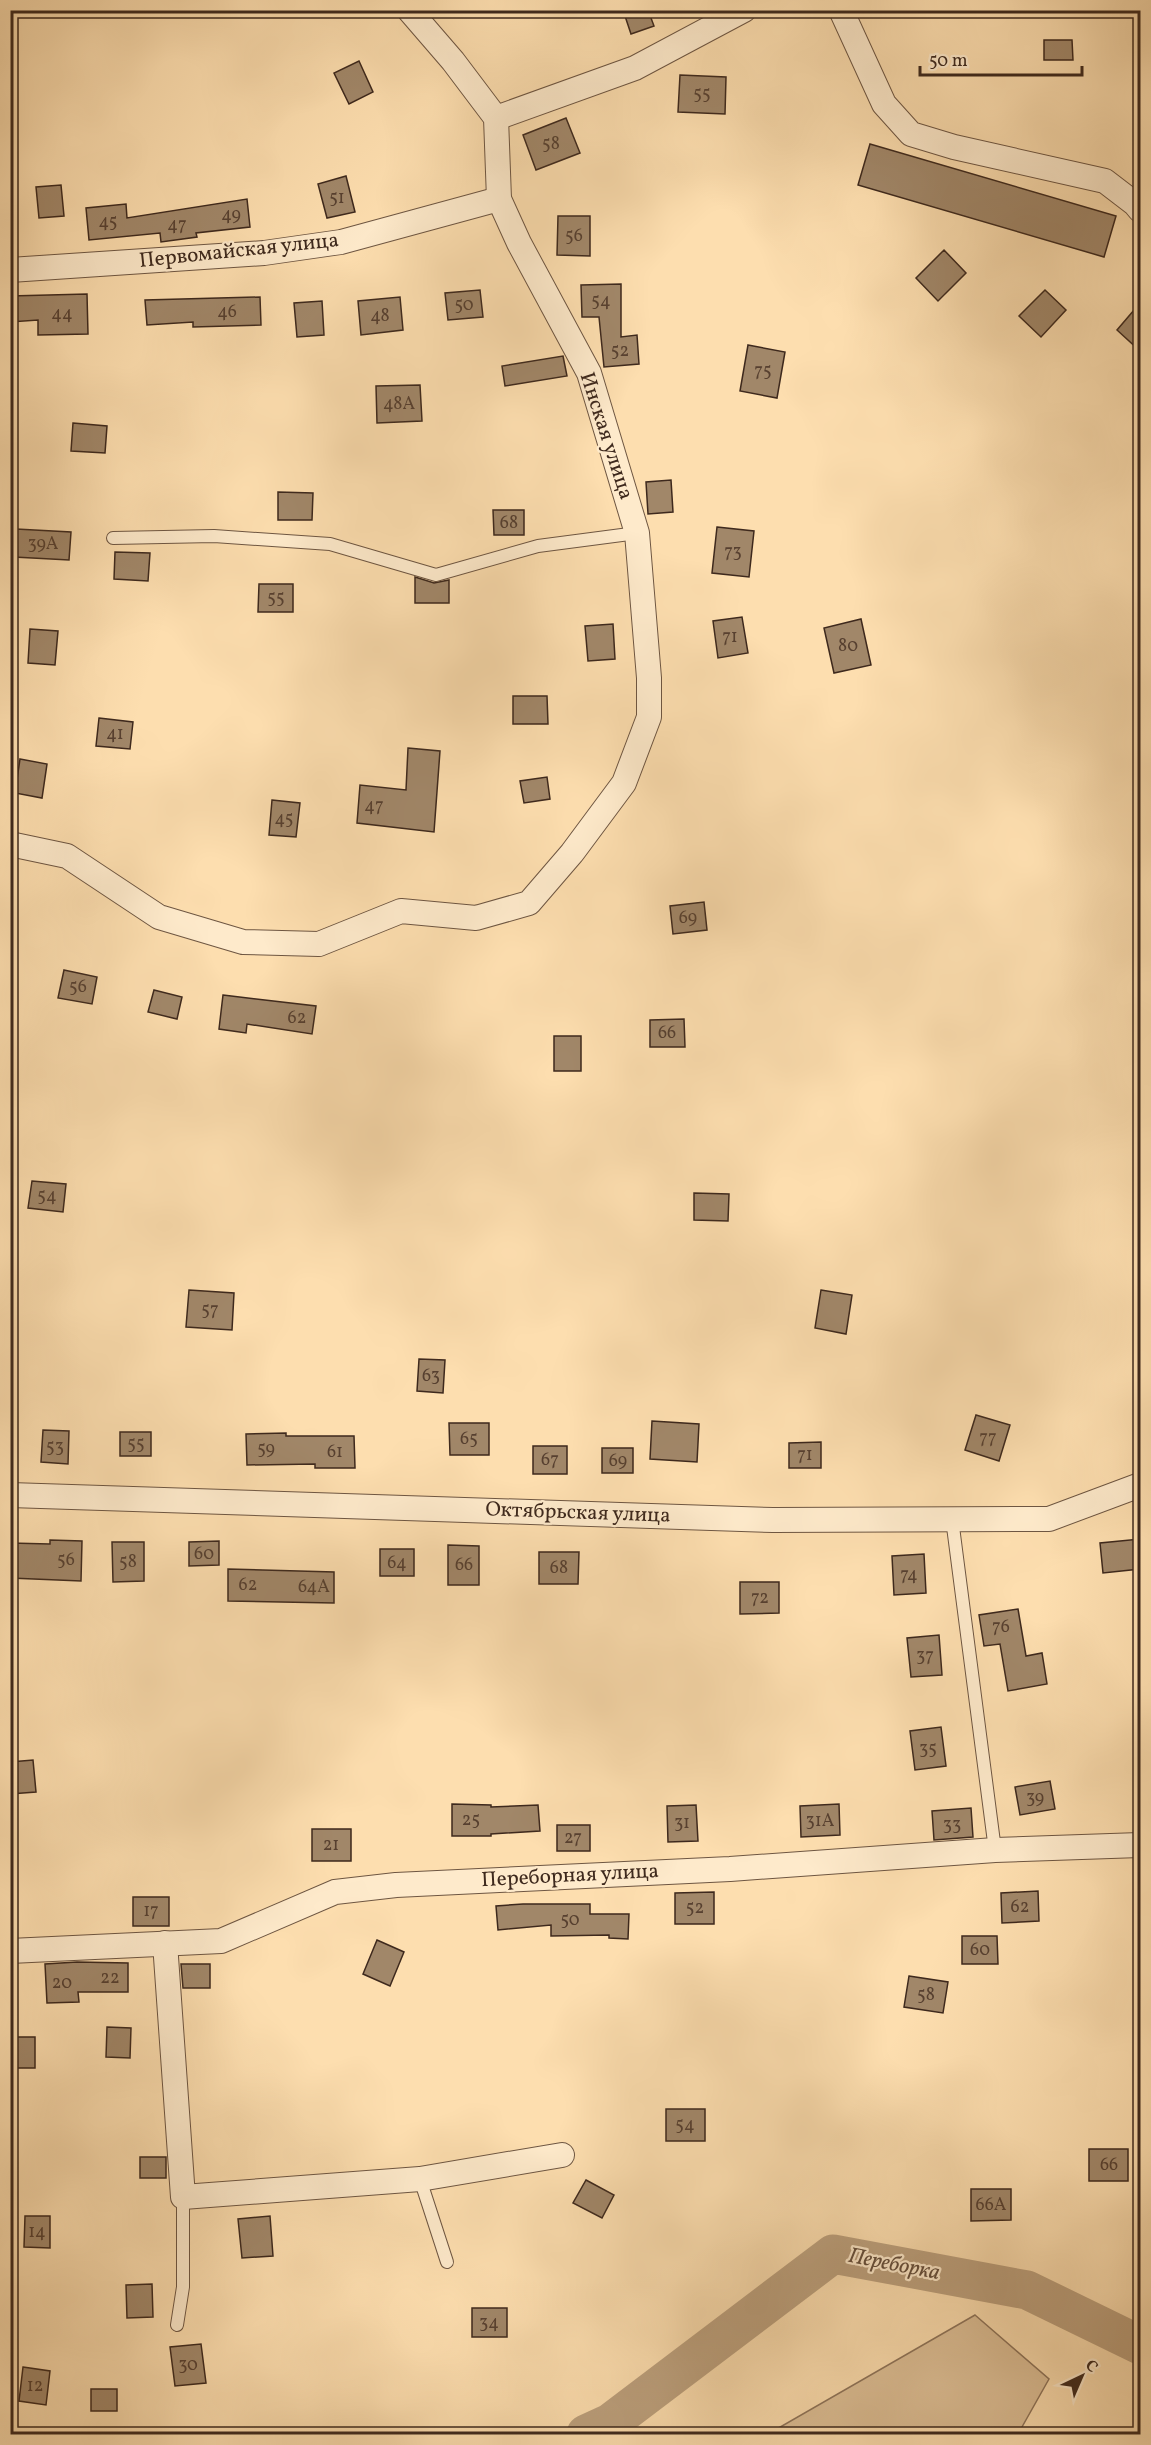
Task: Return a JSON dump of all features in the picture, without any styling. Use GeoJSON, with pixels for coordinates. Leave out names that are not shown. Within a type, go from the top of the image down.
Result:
{"type":"FeatureCollection","features":[{"type":"Feature","properties":{"kind":"street"},"geometry":{"type":"LineString","coordinates":[[410,10],[453,61],[496,118],[635,68],[744,10]]}},
{"type":"Feature","properties":{"kind":"street"},"geometry":{"type":"LineString","coordinates":[[841,10],[884,105],[911,134],[954,147],[1105,181],[1140,210]]}},
{"type":"Feature","properties":{"kind":"street","name":"Инская улица"},"geometry":{"type":"LineString","coordinates":[[10,844],[67,856],[159,917],[243,942],[319,944],[401,911],[476,918],[529,903],[572,853],[624,783],[649,717],[649,678],[637,533],[589,373],[519,243],[499,199],[496,118]]}},
{"type":"Feature","properties":{"kind":"street","name":"Первомайская улица"},"geometry":{"type":"LineString","coordinates":[[10,270],[264,253],[330,244],[499,199]]}},
{"type":"Feature","properties":{"kind":"street","name":"Октябрьская улица"},"geometry":{"type":"LineString","coordinates":[[10,1495],[761,1520],[1049,1519],[1140,1485]]}},
{"type":"Feature","properties":{"kind":"street","name":"Переборная улица"},"geometry":{"type":"LineString","coordinates":[[10,1951],[220,1941],[334,1892],[396,1885],[730,1869],[995,1850],[1140,1845]]}},
{"type":"Feature","properties":{"kind":"street"},"geometry":{"type":"LineString","coordinates":[[165,1943],[183,2198],[420,2179],[562,2155]]}},
{"type":"Feature","properties":{"kind":"lane"},"geometry":{"type":"LineString","coordinates":[[113,538],[214,536],[330,544],[436,575],[538,546],[637,533]]}},
{"type":"Feature","properties":{"kind":"lane"},"geometry":{"type":"LineString","coordinates":[[952,1519],[995,1850]]}},
{"type":"Feature","properties":{"kind":"lane"},"geometry":{"type":"LineString","coordinates":[[420,2179],[447,2262]]}},
{"type":"Feature","properties":{"kind":"lane"},"geometry":{"type":"LineString","coordinates":[[177,2325],[183,2287],[183,2198]]}},
{"type":"Feature","properties":{"kind":"shaded area"},"geometry":{"type":"Polygon","coordinates":[[[975,2315],[1049,2379],[1018,2434],[768,2434],[975,2315]]]}},
{"type":"Feature","properties":{"kind":"building"},"geometry":{"type":"Polygon","coordinates":[[[623,10],[648,10],[654,26],[631,34],[623,10]]]}},
{"type":"Feature","properties":{"kind":"building"},"geometry":{"type":"Polygon","coordinates":[[[1044,40],[1072,40],[1073,60],[1044,60],[1044,40]]]}},
{"type":"Feature","properties":{"kind":"building"},"geometry":{"type":"Polygon","coordinates":[[[359,61],[373,92],[349,104],[334,73],[359,61]]]}},
{"type":"Feature","properties":{"kind":"building"},"geometry":{"type":"Polygon","coordinates":[[[680,75],[726,77],[725,114],[678,112],[680,75]]]}},
{"type":"Feature","properties":{"kind":"building"},"geometry":{"type":"Polygon","coordinates":[[[566,118],[580,153],[536,170],[523,135],[566,118]]]}},
{"type":"Feature","properties":{"kind":"building"},"geometry":{"type":"Polygon","coordinates":[[[870,144],[1116,216],[1104,257],[858,185],[870,144]]]}},
{"type":"Feature","properties":{"kind":"building"},"geometry":{"type":"Polygon","coordinates":[[[346,176],[355,212],[327,218],[318,184],[346,176]]]}},
{"type":"Feature","properties":{"kind":"building"},"geometry":{"type":"Polygon","coordinates":[[[61,185],[64,216],[39,218],[36,187],[61,185]]]}},
{"type":"Feature","properties":{"kind":"building"},"geometry":{"type":"Polygon","coordinates":[[[247,199],[250,227],[196,233],[197,237],[161,242],[160,233],[89,240],[86,208],[126,204],[127,218],[247,199]]]}},
{"type":"Feature","properties":{"kind":"building"},"geometry":{"type":"Polygon","coordinates":[[[558,216],[590,216],[590,256],[557,255],[558,216]]]}},
{"type":"Feature","properties":{"kind":"building"},"geometry":{"type":"Polygon","coordinates":[[[944,250],[966,273],[938,301],[916,278],[944,250]]]}},
{"type":"Feature","properties":{"kind":"building"},"geometry":{"type":"Polygon","coordinates":[[[621,284],[621,337],[637,335],[639,364],[604,367],[599,317],[582,317],[581,285],[621,284]]]}},
{"type":"Feature","properties":{"kind":"building"},"geometry":{"type":"Polygon","coordinates":[[[480,290],[483,317],[448,320],[445,293],[480,290]]]}},
{"type":"Feature","properties":{"kind":"building"},"geometry":{"type":"Polygon","coordinates":[[[1045,290],[1066,310],[1041,337],[1019,316],[1045,290]]]}},
{"type":"Feature","properties":{"kind":"building"},"geometry":{"type":"Polygon","coordinates":[[[87,294],[88,334],[38,335],[38,320],[10,322],[10,296],[87,294]]]}},
{"type":"Feature","properties":{"kind":"building"},"geometry":{"type":"Polygon","coordinates":[[[260,297],[261,325],[193,327],[193,322],[147,325],[145,300],[260,297]]]}},
{"type":"Feature","properties":{"kind":"building"},"geometry":{"type":"Polygon","coordinates":[[[400,297],[403,330],[361,335],[358,301],[400,297]]]}},
{"type":"Feature","properties":{"kind":"building"},"geometry":{"type":"Polygon","coordinates":[[[322,301],[324,335],[297,337],[294,303],[322,301]]]}},
{"type":"Feature","properties":{"kind":"building"},"geometry":{"type":"Polygon","coordinates":[[[1140,303],[1140,351],[1117,330],[1140,303]]]}},
{"type":"Feature","properties":{"kind":"building"},"geometry":{"type":"Polygon","coordinates":[[[748,345],[785,352],[777,398],[740,391],[748,345]]]}},
{"type":"Feature","properties":{"kind":"building"},"geometry":{"type":"Polygon","coordinates":[[[563,356],[567,376],[505,386],[502,366],[563,356]]]}},
{"type":"Feature","properties":{"kind":"building"},"geometry":{"type":"Polygon","coordinates":[[[420,385],[422,421],[377,423],[376,386],[420,385]]]}},
{"type":"Feature","properties":{"kind":"building"},"geometry":{"type":"Polygon","coordinates":[[[73,423],[107,426],[105,453],[71,451],[73,423]]]}},
{"type":"Feature","properties":{"kind":"building"},"geometry":{"type":"Polygon","coordinates":[[[671,480],[673,512],[648,514],[646,482],[671,480]]]}},
{"type":"Feature","properties":{"kind":"building"},"geometry":{"type":"Polygon","coordinates":[[[278,492],[313,493],[312,520],[278,520],[278,492]]]}},
{"type":"Feature","properties":{"kind":"building"},"geometry":{"type":"Polygon","coordinates":[[[493,510],[524,510],[524,535],[494,535],[493,510]]]}},
{"type":"Feature","properties":{"kind":"building"},"geometry":{"type":"Polygon","coordinates":[[[717,527],[754,531],[749,577],[712,573],[717,527]]]}},
{"type":"Feature","properties":{"kind":"building"},"geometry":{"type":"Polygon","coordinates":[[[16,529],[71,532],[69,560],[14,557],[16,529]]]}},
{"type":"Feature","properties":{"kind":"building"},"geometry":{"type":"Polygon","coordinates":[[[115,552],[150,553],[148,581],[114,579],[115,552]]]}},
{"type":"Feature","properties":{"kind":"building"},"geometry":{"type":"Polygon","coordinates":[[[415,577],[434,583],[449,580],[449,603],[415,603],[415,577]]]}},
{"type":"Feature","properties":{"kind":"building"},"geometry":{"type":"Polygon","coordinates":[[[259,584],[293,584],[293,612],[258,612],[259,584]]]}},
{"type":"Feature","properties":{"kind":"building"},"geometry":{"type":"Polygon","coordinates":[[[742,617],[748,653],[718,658],[713,621],[742,617]]]}},
{"type":"Feature","properties":{"kind":"building"},"geometry":{"type":"Polygon","coordinates":[[[861,619],[871,665],[834,673],[824,628],[861,619]]]}},
{"type":"Feature","properties":{"kind":"building"},"geometry":{"type":"Polygon","coordinates":[[[613,624],[615,659],[588,661],[585,626],[613,624]]]}},
{"type":"Feature","properties":{"kind":"building"},"geometry":{"type":"Polygon","coordinates":[[[30,629],[58,631],[55,665],[28,663],[30,629]]]}},
{"type":"Feature","properties":{"kind":"building"},"geometry":{"type":"Polygon","coordinates":[[[513,696],[547,696],[548,724],[513,724],[513,696]]]}},
{"type":"Feature","properties":{"kind":"building"},"geometry":{"type":"Polygon","coordinates":[[[99,718],[133,722],[130,749],[96,746],[99,718]]]}},
{"type":"Feature","properties":{"kind":"building"},"geometry":{"type":"Polygon","coordinates":[[[408,748],[440,751],[434,832],[357,823],[360,785],[406,790],[408,748]]]}},
{"type":"Feature","properties":{"kind":"building"},"geometry":{"type":"Polygon","coordinates":[[[20,759],[47,764],[42,798],[15,793],[20,759]]]}},
{"type":"Feature","properties":{"kind":"building"},"geometry":{"type":"Polygon","coordinates":[[[547,777],[550,799],[524,803],[520,781],[547,777]]]}},
{"type":"Feature","properties":{"kind":"building"},"geometry":{"type":"Polygon","coordinates":[[[272,800],[300,803],[296,837],[269,835],[272,800]]]}},
{"type":"Feature","properties":{"kind":"building"},"geometry":{"type":"Polygon","coordinates":[[[704,902],[707,930],[673,934],[670,906],[704,902]]]}},
{"type":"Feature","properties":{"kind":"building"},"geometry":{"type":"Polygon","coordinates":[[[64,970],[97,977],[92,1004],[58,998],[64,970]]]}},
{"type":"Feature","properties":{"kind":"building"},"geometry":{"type":"Polygon","coordinates":[[[154,990],[182,997],[177,1019],[148,1012],[154,990]]]}},
{"type":"Feature","properties":{"kind":"building"},"geometry":{"type":"Polygon","coordinates":[[[223,995],[316,1006],[312,1034],[247,1024],[246,1033],[219,1029],[223,995]]]}},
{"type":"Feature","properties":{"kind":"building"},"geometry":{"type":"Polygon","coordinates":[[[684,1019],[685,1047],[650,1047],[650,1020],[684,1019]]]}},
{"type":"Feature","properties":{"kind":"building"},"geometry":{"type":"Polygon","coordinates":[[[554,1036],[581,1036],[581,1071],[554,1071],[554,1036]]]}},
{"type":"Feature","properties":{"kind":"building"},"geometry":{"type":"Polygon","coordinates":[[[32,1181],[66,1184],[63,1212],[28,1208],[32,1181]]]}},
{"type":"Feature","properties":{"kind":"building"},"geometry":{"type":"Polygon","coordinates":[[[694,1193],[729,1194],[728,1221],[694,1220],[694,1193]]]}},
{"type":"Feature","properties":{"kind":"building"},"geometry":{"type":"Polygon","coordinates":[[[189,1290],[234,1293],[232,1330],[186,1327],[189,1290]]]}},
{"type":"Feature","properties":{"kind":"building"},"geometry":{"type":"Polygon","coordinates":[[[821,1290],[852,1295],[846,1334],[815,1328],[821,1290]]]}},
{"type":"Feature","properties":{"kind":"building"},"geometry":{"type":"Polygon","coordinates":[[[419,1359],[445,1360],[443,1393],[417,1391],[419,1359]]]}},
{"type":"Feature","properties":{"kind":"building"},"geometry":{"type":"Polygon","coordinates":[[[976,1415],[1010,1425],[999,1461],[965,1450],[976,1415]]]}},
{"type":"Feature","properties":{"kind":"building"},"geometry":{"type":"Polygon","coordinates":[[[652,1421],[699,1424],[697,1462],[650,1459],[652,1421]]]}},
{"type":"Feature","properties":{"kind":"building"},"geometry":{"type":"Polygon","coordinates":[[[449,1423],[489,1423],[489,1455],[450,1455],[449,1423]]]}},
{"type":"Feature","properties":{"kind":"building"},"geometry":{"type":"Polygon","coordinates":[[[43,1430],[69,1431],[68,1464],[41,1462],[43,1430]]]}},
{"type":"Feature","properties":{"kind":"building"},"geometry":{"type":"Polygon","coordinates":[[[120,1432],[151,1432],[151,1456],[120,1456],[120,1432]]]}},
{"type":"Feature","properties":{"kind":"building"},"geometry":{"type":"Polygon","coordinates":[[[286,1433],[286,1436],[354,1436],[355,1468],[315,1468],[315,1464],[247,1465],[246,1434],[286,1433]]]}},
{"type":"Feature","properties":{"kind":"building"},"geometry":{"type":"Polygon","coordinates":[[[821,1442],[821,1468],[789,1468],[789,1443],[821,1442]]]}},
{"type":"Feature","properties":{"kind":"building"},"geometry":{"type":"Polygon","coordinates":[[[533,1446],[567,1446],[567,1474],[533,1474],[533,1446]]]}},
{"type":"Feature","properties":{"kind":"building"},"geometry":{"type":"Polygon","coordinates":[[[602,1448],[633,1448],[633,1473],[602,1473],[602,1448]]]}},
{"type":"Feature","properties":{"kind":"building"},"geometry":{"type":"Polygon","coordinates":[[[1140,1539],[1140,1569],[1103,1573],[1100,1543],[1140,1539]]]}},
{"type":"Feature","properties":{"kind":"building"},"geometry":{"type":"Polygon","coordinates":[[[50,1540],[82,1541],[81,1581],[10,1578],[10,1543],[50,1544],[50,1540]]]}},
{"type":"Feature","properties":{"kind":"building"},"geometry":{"type":"Polygon","coordinates":[[[219,1541],[219,1565],[189,1566],[189,1542],[219,1541]]]}},
{"type":"Feature","properties":{"kind":"building"},"geometry":{"type":"Polygon","coordinates":[[[112,1542],[144,1542],[144,1581],[113,1582],[112,1542]]]}},
{"type":"Feature","properties":{"kind":"building"},"geometry":{"type":"Polygon","coordinates":[[[448,1545],[479,1546],[479,1585],[448,1585],[448,1545]]]}},
{"type":"Feature","properties":{"kind":"building"},"geometry":{"type":"Polygon","coordinates":[[[380,1549],[414,1549],[414,1576],[380,1576],[380,1549]]]}},
{"type":"Feature","properties":{"kind":"building"},"geometry":{"type":"Polygon","coordinates":[[[539,1552],[579,1552],[578,1584],[539,1584],[539,1552]]]}},
{"type":"Feature","properties":{"kind":"building"},"geometry":{"type":"Polygon","coordinates":[[[924,1554],[926,1593],[894,1595],[892,1556],[924,1554]]]}},
{"type":"Feature","properties":{"kind":"building"},"geometry":{"type":"Polygon","coordinates":[[[228,1569],[334,1572],[334,1603],[228,1601],[228,1569]]]}},
{"type":"Feature","properties":{"kind":"building"},"geometry":{"type":"Polygon","coordinates":[[[740,1582],[779,1582],[779,1613],[740,1614],[740,1582]]]}},
{"type":"Feature","properties":{"kind":"building"},"geometry":{"type":"Polygon","coordinates":[[[1018,1609],[1026,1656],[1042,1653],[1047,1684],[1008,1691],[1000,1644],[984,1646],[979,1615],[1018,1609]]]}},
{"type":"Feature","properties":{"kind":"building"},"geometry":{"type":"Polygon","coordinates":[[[939,1635],[942,1675],[911,1677],[907,1638],[939,1635]]]}},
{"type":"Feature","properties":{"kind":"building"},"geometry":{"type":"Polygon","coordinates":[[[941,1727],[946,1766],[915,1770],[910,1731],[941,1727]]]}},
{"type":"Feature","properties":{"kind":"building"},"geometry":{"type":"Polygon","coordinates":[[[33,1760],[36,1792],[10,1794],[10,1762],[33,1760]]]}},
{"type":"Feature","properties":{"kind":"building"},"geometry":{"type":"Polygon","coordinates":[[[1050,1781],[1055,1809],[1020,1815],[1015,1787],[1050,1781]]]}},
{"type":"Feature","properties":{"kind":"building"},"geometry":{"type":"Polygon","coordinates":[[[452,1804],[491,1805],[491,1807],[538,1805],[540,1831],[491,1834],[491,1836],[452,1836],[452,1804]]]}},
{"type":"Feature","properties":{"kind":"building"},"geometry":{"type":"Polygon","coordinates":[[[839,1804],[840,1835],[801,1837],[800,1806],[839,1804]]]}},
{"type":"Feature","properties":{"kind":"building"},"geometry":{"type":"Polygon","coordinates":[[[696,1805],[698,1841],[668,1842],[667,1806],[696,1805]]]}},
{"type":"Feature","properties":{"kind":"building"},"geometry":{"type":"Polygon","coordinates":[[[971,1808],[973,1837],[934,1840],[932,1811],[971,1808]]]}},
{"type":"Feature","properties":{"kind":"building"},"geometry":{"type":"Polygon","coordinates":[[[557,1825],[590,1825],[590,1851],[557,1851],[557,1825]]]}},
{"type":"Feature","properties":{"kind":"building"},"geometry":{"type":"Polygon","coordinates":[[[312,1829],[351,1829],[351,1861],[312,1861],[312,1829]]]}},
{"type":"Feature","properties":{"kind":"building"},"geometry":{"type":"Polygon","coordinates":[[[1038,1891],[1039,1921],[1002,1923],[1001,1893],[1038,1891]]]}},
{"type":"Feature","properties":{"kind":"building"},"geometry":{"type":"Polygon","coordinates":[[[714,1892],[714,1924],[675,1924],[675,1893],[714,1892]]]}},
{"type":"Feature","properties":{"kind":"building"},"geometry":{"type":"Polygon","coordinates":[[[133,1897],[169,1897],[169,1926],[133,1926],[133,1897]]]}},
{"type":"Feature","properties":{"kind":"building"},"geometry":{"type":"Polygon","coordinates":[[[590,1904],[590,1914],[629,1914],[628,1939],[609,1938],[609,1935],[551,1936],[551,1925],[498,1930],[496,1906],[590,1904]]]}},
{"type":"Feature","properties":{"kind":"building"},"geometry":{"type":"Polygon","coordinates":[[[962,1936],[997,1936],[998,1964],[962,1964],[962,1936]]]}},
{"type":"Feature","properties":{"kind":"building"},"geometry":{"type":"Polygon","coordinates":[[[377,1940],[404,1952],[390,1986],[363,1974],[377,1940]]]}},
{"type":"Feature","properties":{"kind":"building"},"geometry":{"type":"Polygon","coordinates":[[[128,1963],[128,1992],[78,1992],[79,2002],[47,2003],[45,1964],[128,1963]]]}},
{"type":"Feature","properties":{"kind":"building"},"geometry":{"type":"Polygon","coordinates":[[[181,1964],[210,1964],[210,1988],[183,1988],[181,1964]]]}},
{"type":"Feature","properties":{"kind":"building"},"geometry":{"type":"Polygon","coordinates":[[[909,1976],[948,1982],[943,2013],[904,2007],[909,1976]]]}},
{"type":"Feature","properties":{"kind":"building"},"geometry":{"type":"Polygon","coordinates":[[[107,2027],[131,2028],[130,2058],[106,2057],[107,2027]]]}},
{"type":"Feature","properties":{"kind":"building"},"geometry":{"type":"Polygon","coordinates":[[[10,2037],[35,2037],[35,2068],[10,2068],[10,2037]]]}},
{"type":"Feature","properties":{"kind":"building"},"geometry":{"type":"Polygon","coordinates":[[[666,2109],[705,2109],[705,2141],[666,2141],[666,2109]]]}},
{"type":"Feature","properties":{"kind":"building"},"geometry":{"type":"Polygon","coordinates":[[[1089,2149],[1128,2149],[1128,2181],[1089,2181],[1089,2149]]]}},
{"type":"Feature","properties":{"kind":"building"},"geometry":{"type":"Polygon","coordinates":[[[140,2157],[166,2157],[166,2178],[140,2178],[140,2157]]]}},
{"type":"Feature","properties":{"kind":"building"},"geometry":{"type":"Polygon","coordinates":[[[586,2180],[614,2195],[602,2218],[573,2203],[586,2180]]]}},
{"type":"Feature","properties":{"kind":"building"},"geometry":{"type":"Polygon","coordinates":[[[971,2189],[1011,2189],[1011,2220],[971,2221],[971,2189]]]}},
{"type":"Feature","properties":{"kind":"building"},"geometry":{"type":"Polygon","coordinates":[[[25,2216],[50,2216],[50,2248],[24,2247],[25,2216]]]}},
{"type":"Feature","properties":{"kind":"building"},"geometry":{"type":"Polygon","coordinates":[[[270,2216],[273,2256],[242,2258],[238,2219],[270,2216]]]}},
{"type":"Feature","properties":{"kind":"building"},"geometry":{"type":"Polygon","coordinates":[[[152,2284],[153,2317],[127,2318],[126,2285],[152,2284]]]}},
{"type":"Feature","properties":{"kind":"building"},"geometry":{"type":"Polygon","coordinates":[[[472,2308],[507,2308],[507,2337],[472,2337],[472,2308]]]}},
{"type":"Feature","properties":{"kind":"building"},"geometry":{"type":"Polygon","coordinates":[[[201,2344],[206,2383],[175,2386],[170,2347],[201,2344]]]}},
{"type":"Feature","properties":{"kind":"building"},"geometry":{"type":"Polygon","coordinates":[[[23,2367],[50,2371],[46,2405],[19,2401],[23,2367]]]}},
{"type":"Feature","properties":{"kind":"building"},"geometry":{"type":"Polygon","coordinates":[[[91,2389],[117,2389],[117,2411],[91,2411],[91,2389]]]}},
{"type":"Feature","properties":{"kind":"waterway","name":"Переборка"},"geometry":{"type":"LineString","coordinates":[[586,2434],[610,2423],[833,2254],[1027,2290],[1140,2345]]}}]}
